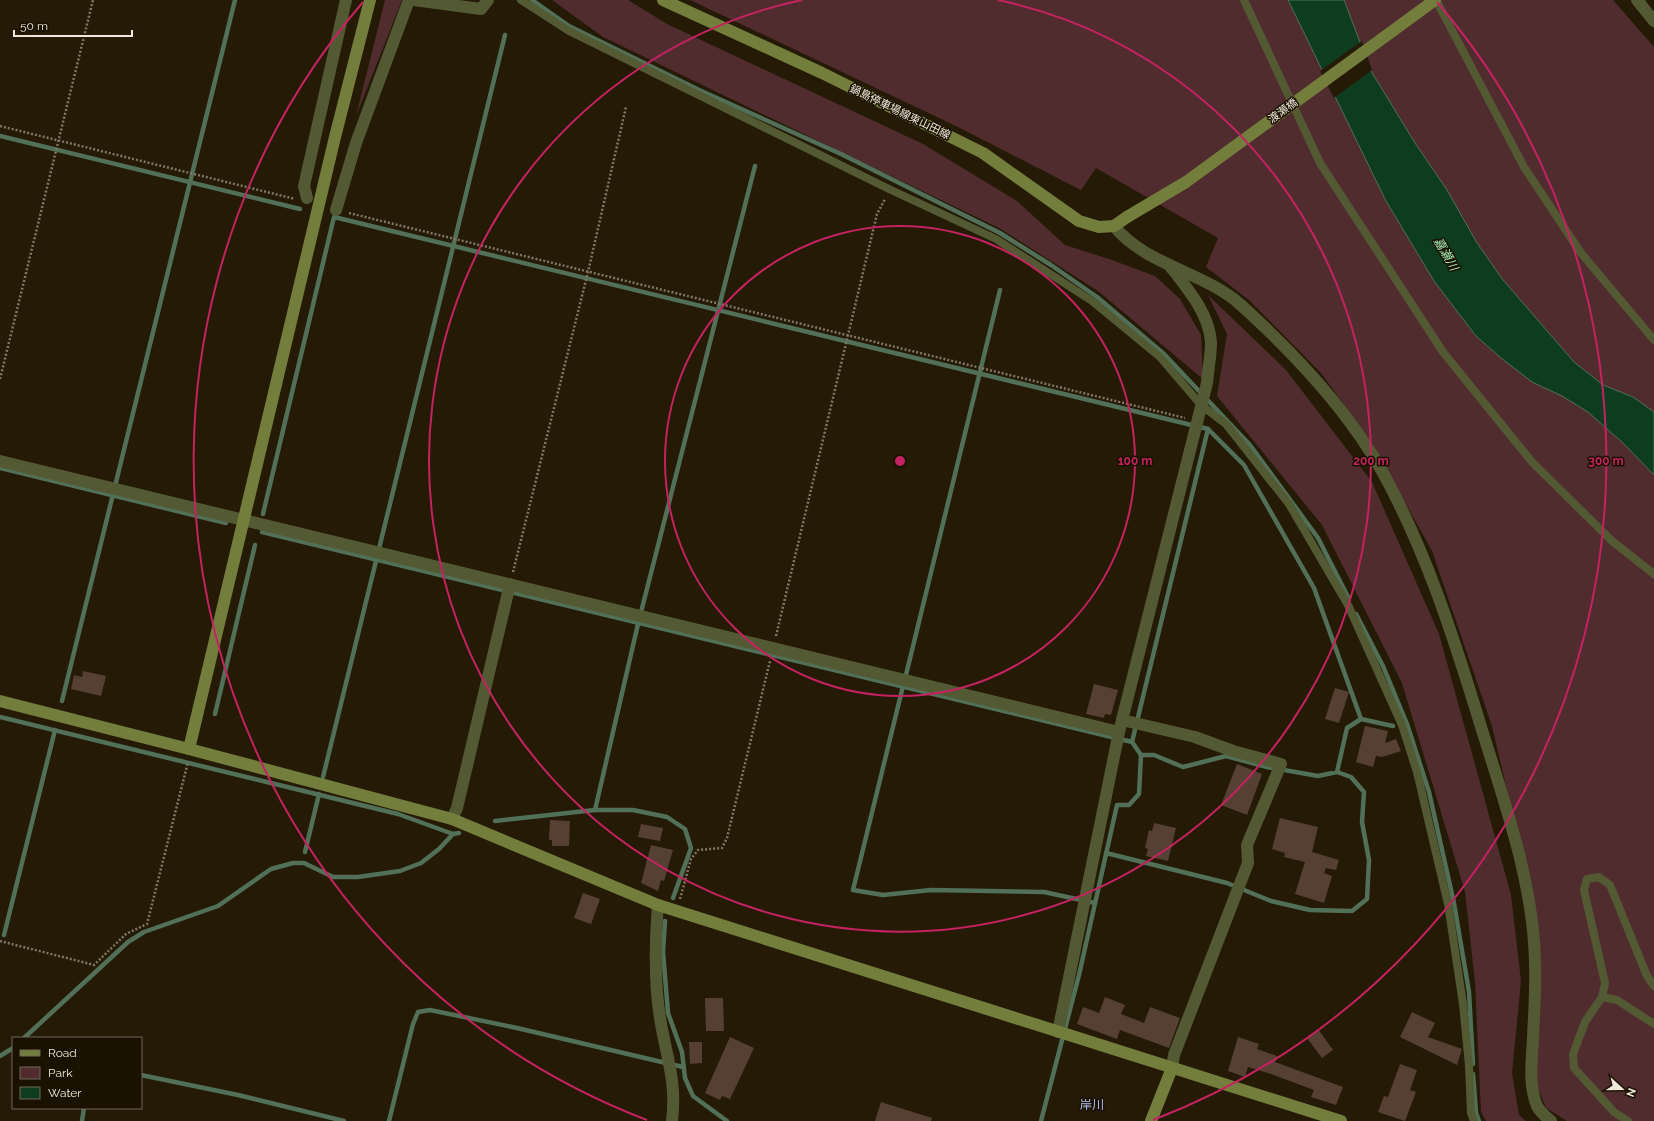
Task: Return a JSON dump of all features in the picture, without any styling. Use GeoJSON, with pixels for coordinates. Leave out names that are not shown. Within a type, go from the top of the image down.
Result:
{"type":"FeatureCollection","features":[{"type":"Feature","properties":{"kind":"street"},"geometry":{"type":"LineString","coordinates":[[307,198],[304,186],[346,0]]}},
{"type":"Feature","properties":{"kind":"street"},"geometry":{"type":"LineString","coordinates":[[189,749],[335,137],[370,0]]}},
{"type":"Feature","properties":{"kind":"street"},"geometry":{"type":"LineString","coordinates":[[336,210],[356,143],[409,0]]}},
{"type":"Feature","properties":{"kind":"street"},"geometry":{"type":"LineString","coordinates":[[414,0],[484,4]]}},
{"type":"Feature","properties":{"kind":"street","name":"鍋島停車場線東山田線"},"geometry":{"type":"LineString","coordinates":[[663,0],[822,73],[983,153],[1079,221],[1099,227],[1114,226]]}},
{"type":"Feature","properties":{"kind":"street","name":"渡瀬橋"},"geometry":{"type":"LineString","coordinates":[[1114,226],[1186,182],[1436,0]]}},
{"type":"Feature","properties":{"kind":"street"},"geometry":{"type":"LineString","coordinates":[[1637,0],[1654,21]]}},
{"type":"Feature","properties":{"kind":"street"},"geometry":{"type":"LineString","coordinates":[[1114,226],[1121,235],[1131,242],[1170,266],[1212,284],[1240,304],[1316,380],[1355,430],[1381,470],[1401,509],[1431,573],[1448,620],[1523,871],[1531,916],[1535,963],[1531,1075],[1538,1108],[1551,1121]]}},
{"type":"Feature","properties":{"kind":"street"},"geometry":{"type":"LineString","coordinates":[[1058,1032],[1070,979],[1084,900],[1116,745],[1128,725],[1195,426],[1207,383],[1210,342],[1207,323],[1194,297],[1170,266]]}},
{"type":"Feature","properties":{"kind":"street"},"geometry":{"type":"LineString","coordinates":[[0,461],[899,679],[1195,737],[1279,768],[1248,845],[1248,863],[1174,1055],[1172,1068],[1151,1121]]}},
{"type":"Feature","properties":{"kind":"street"},"geometry":{"type":"LineString","coordinates":[[452,819],[457,808],[510,584]]}},
{"type":"Feature","properties":{"kind":"street"},"geometry":{"type":"LineString","coordinates":[[0,701],[189,749],[452,819],[658,905],[1341,1121]]}},
{"type":"Feature","properties":{"kind":"street"},"geometry":{"type":"LineString","coordinates":[[658,905],[655,962],[660,1018],[672,1073],[674,1107],[672,1121]]}},
{"type":"Feature","properties":{"kind":"lane"},"geometry":{"type":"LineString","coordinates":[[469,0],[484,4]]}},
{"type":"Feature","properties":{"kind":"lane"},"geometry":{"type":"LineString","coordinates":[[521,0],[569,31],[889,189],[996,239],[1092,301],[1160,357],[1201,405],[1226,424],[1289,504],[1348,605],[1402,725],[1417,772],[1448,904],[1463,1004],[1469,1065],[1471,1113],[1474,1121]]}},
{"type":"Feature","properties":{"kind":"lane"},"geometry":{"type":"LineString","coordinates":[[1244,0],[1320,163],[1443,352],[1532,462],[1612,541],[1654,574]]}},
{"type":"Feature","properties":{"kind":"lane"},"geometry":{"type":"LineString","coordinates":[[1436,0],[1524,167],[1581,253],[1654,340]]}},
{"type":"Feature","properties":{"kind":"lane"},"geometry":{"type":"LineString","coordinates":[[1628,1121],[1614,1112],[1574,1068],[1573,1054],[1585,1022],[1602,997],[1605,983],[1584,890],[1587,879],[1599,877],[1610,885],[1647,976],[1654,986]]}},
{"type":"Feature","properties":{"kind":"lane"},"geometry":{"type":"LineString","coordinates":[[1602,997],[1617,1000],[1654,1024]]}},
{"type":"Feature","properties":{"kind":"path"},"geometry":{"type":"LineString","coordinates":[[0,379],[60,141],[93,0]]}},
{"type":"Feature","properties":{"kind":"path"},"geometry":{"type":"LineString","coordinates":[[510,584],[585,285],[626,107]]}},
{"type":"Feature","properties":{"kind":"path"},"geometry":{"type":"LineString","coordinates":[[0,126],[298,200],[307,198]]}},
{"type":"Feature","properties":{"kind":"path"},"geometry":{"type":"LineString","coordinates":[[773,648],[878,214],[889,189]]}},
{"type":"Feature","properties":{"kind":"path"},"geometry":{"type":"LineString","coordinates":[[336,210],[989,371],[1195,426]]}},
{"type":"Feature","properties":{"kind":"path"},"geometry":{"type":"LineString","coordinates":[[676,911],[691,860],[698,850],[722,848],[727,838],[770,662]]}},
{"type":"Feature","properties":{"kind":"path"},"geometry":{"type":"LineString","coordinates":[[0,940],[94,965],[126,934],[147,924],[188,768]]}},
{"type":"Feature","properties":{"kind":"green space"},"geometry":{"type":"Polygon","coordinates":[[[385,0],[402,0],[356,116],[385,0]]]}},
{"type":"Feature","properties":{"kind":"green space"},"geometry":{"type":"Polygon","coordinates":[[[552,0],[628,0],[667,24],[923,144],[1017,201],[1065,245],[1155,276],[1180,299],[1201,335],[1203,379],[1098,291],[999,228],[603,37],[552,0]]]}},
{"type":"Feature","properties":{"kind":"green space"},"geometry":{"type":"Polygon","coordinates":[[[690,0],[1613,0],[1654,47],[1654,1121],[1567,1121],[1546,1108],[1537,1086],[1533,902],[1492,726],[1432,551],[1372,443],[1321,373],[1249,300],[1206,267],[1218,238],[1096,168],[1081,190],[956,126],[690,0]]]}},
{"type":"Feature","properties":{"kind":"green space"},"geometry":{"type":"Polygon","coordinates":[[[1208,295],[1286,370],[1372,482],[1439,634],[1511,895],[1521,981],[1512,1073],[1519,1115],[1526,1121],[1486,1121],[1481,1112],[1475,982],[1465,892],[1402,683],[1322,525],[1217,396],[1227,334],[1208,295]]]}},
{"type":"Feature","properties":{"kind":"water","name":"嘉瀬川"},"geometry":{"type":"Polygon","coordinates":[[[1288,0],[1344,0],[1371,71],[1415,143],[1447,190],[1477,243],[1503,280],[1574,362],[1603,385],[1633,397],[1654,412],[1654,475],[1623,443],[1588,412],[1562,396],[1532,382],[1476,336],[1434,281],[1386,201],[1288,0]]]}},
{"type":"Feature","properties":{"kind":"pier"},"geometry":{"type":"Polygon","coordinates":[[[1362,41],[1372,70],[1334,98],[1320,71],[1362,41]]]}},
{"type":"Feature","properties":{"kind":"building"},"geometry":{"type":"Polygon","coordinates":[[[83,671],[106,676],[101,696],[71,689],[74,675],[82,677],[83,671]]]}},
{"type":"Feature","properties":{"kind":"building"},"geometry":{"type":"Polygon","coordinates":[[[1094,684],[1118,690],[1111,715],[1105,714],[1104,718],[1086,714],[1094,684]]]}},
{"type":"Feature","properties":{"kind":"building"},"geometry":{"type":"Polygon","coordinates":[[[1335,688],[1349,692],[1339,723],[1325,719],[1335,688]]]}},
{"type":"Feature","properties":{"kind":"building"},"geometry":{"type":"Polygon","coordinates":[[[1365,726],[1388,731],[1385,743],[1396,739],[1401,751],[1382,757],[1376,756],[1373,767],[1356,762],[1365,726]]]}},
{"type":"Feature","properties":{"kind":"building"},"geometry":{"type":"Polygon","coordinates":[[[1237,764],[1262,774],[1247,815],[1221,805],[1237,764]]]}},
{"type":"Feature","properties":{"kind":"building"},"geometry":{"type":"Polygon","coordinates":[[[1280,818],[1318,827],[1312,852],[1339,860],[1336,870],[1326,868],[1324,873],[1332,876],[1324,903],[1295,894],[1305,862],[1284,857],[1285,853],[1272,849],[1280,818]]]}},
{"type":"Feature","properties":{"kind":"building"},"geometry":{"type":"Polygon","coordinates":[[[550,820],[570,821],[569,846],[552,846],[552,840],[549,840],[550,820]]]}},
{"type":"Feature","properties":{"kind":"building"},"geometry":{"type":"Polygon","coordinates":[[[1154,823],[1176,828],[1168,861],[1146,856],[1148,849],[1145,848],[1149,830],[1152,831],[1154,823]]]}},
{"type":"Feature","properties":{"kind":"building"},"geometry":{"type":"Polygon","coordinates":[[[641,824],[663,828],[660,841],[638,837],[641,824]]]}},
{"type":"Feature","properties":{"kind":"building"},"geometry":{"type":"Polygon","coordinates":[[[651,845],[673,850],[664,881],[661,880],[658,891],[641,883],[651,845]]]}},
{"type":"Feature","properties":{"kind":"building"},"geometry":{"type":"Polygon","coordinates":[[[583,893],[600,899],[591,924],[574,918],[583,893]]]}},
{"type":"Feature","properties":{"kind":"building"},"geometry":{"type":"Polygon","coordinates":[[[1105,997],[1125,1005],[1121,1014],[1144,1023],[1150,1007],[1180,1018],[1169,1048],[1120,1030],[1117,1039],[1077,1024],[1083,1007],[1099,1013],[1105,997]]]}},
{"type":"Feature","properties":{"kind":"building"},"geometry":{"type":"Polygon","coordinates":[[[705,998],[723,998],[724,1031],[706,1031],[705,998]]]}},
{"type":"Feature","properties":{"kind":"building"},"geometry":{"type":"Polygon","coordinates":[[[1412,1012],[1435,1023],[1428,1037],[1462,1049],[1457,1065],[1400,1037],[1412,1012]]]}},
{"type":"Feature","properties":{"kind":"building"},"geometry":{"type":"Polygon","coordinates":[[[1318,1029],[1333,1050],[1322,1058],[1307,1038],[1318,1029]]]}},
{"type":"Feature","properties":{"kind":"building"},"geometry":{"type":"Polygon","coordinates":[[[730,1037],[754,1048],[730,1099],[722,1096],[720,1100],[705,1093],[730,1037]]]}},
{"type":"Feature","properties":{"kind":"building"},"geometry":{"type":"Polygon","coordinates":[[[1238,1037],[1259,1044],[1257,1049],[1277,1056],[1275,1062],[1343,1087],[1336,1105],[1311,1097],[1314,1090],[1271,1074],[1248,1067],[1245,1077],[1228,1071],[1238,1037]]]}},
{"type":"Feature","properties":{"kind":"building"},"geometry":{"type":"Polygon","coordinates":[[[689,1042],[702,1042],[702,1063],[690,1064],[689,1042]]]}},
{"type":"Feature","properties":{"kind":"building"},"geometry":{"type":"Polygon","coordinates":[[[1400,1064],[1417,1070],[1410,1090],[1416,1092],[1405,1121],[1378,1112],[1384,1096],[1388,1097],[1400,1064]]]}},
{"type":"Feature","properties":{"kind":"building"},"geometry":{"type":"Polygon","coordinates":[[[881,1102],[932,1118],[931,1121],[875,1121],[881,1102]]]}},
{"type":"Feature","properties":{"kind":"waterway"},"geometry":{"type":"LineString","coordinates":[[62,701],[235,0]]}},
{"type":"Feature","properties":{"kind":"waterway"},"geometry":{"type":"LineString","coordinates":[[532,0],[569,26],[699,90],[841,154],[1000,233],[1051,265],[1097,297],[1164,354],[1250,445],[1318,538],[1348,597]]}},
{"type":"Feature","properties":{"kind":"waterway"},"geometry":{"type":"LineString","coordinates":[[323,777],[505,35]]}},
{"type":"Feature","properties":{"kind":"waterway"},"geometry":{"type":"LineString","coordinates":[[0,136],[300,209]]}},
{"type":"Feature","properties":{"kind":"waterway"},"geometry":{"type":"LineString","coordinates":[[595,810],[638,624],[755,166]]}},
{"type":"Feature","properties":{"kind":"waterway"},"geometry":{"type":"LineString","coordinates":[[263,514],[334,217],[1208,429],[1132,742]]}},
{"type":"Feature","properties":{"kind":"waterway"},"geometry":{"type":"LineString","coordinates":[[905,679],[1000,290]]}},
{"type":"Feature","properties":{"kind":"waterway"},"geometry":{"type":"LineString","coordinates":[[1208,429],[1244,465],[1314,588],[1361,719]]}},
{"type":"Feature","properties":{"kind":"waterway"},"geometry":{"type":"LineString","coordinates":[[0,468],[226,523]]}},
{"type":"Feature","properties":{"kind":"waterway"},"geometry":{"type":"LineString","coordinates":[[262,532],[1132,742],[1141,755],[1154,755],[1183,767],[1226,756],[1267,767],[1318,776],[1337,772],[1347,728],[1361,719],[1393,726]]}},
{"type":"Feature","properties":{"kind":"waterway"},"geometry":{"type":"LineString","coordinates":[[215,714],[255,545]]}},
{"type":"Feature","properties":{"kind":"waterway"},"geometry":{"type":"LineString","coordinates":[[1356,614],[1383,666],[1407,724],[1429,792],[1454,903],[1469,992],[1473,1064]]}},
{"type":"Feature","properties":{"kind":"waterway"},"geometry":{"type":"LineString","coordinates":[[903,686],[853,890],[883,895],[931,890],[1044,892],[1095,903]]}},
{"type":"Feature","properties":{"kind":"waterway"},"geometry":{"type":"LineString","coordinates":[[0,717],[398,814],[453,834]]}},
{"type":"Feature","properties":{"kind":"waterway"},"geometry":{"type":"LineString","coordinates":[[4,935],[55,730]]}},
{"type":"Feature","properties":{"kind":"waterway"},"geometry":{"type":"LineString","coordinates":[[1041,1121],[1079,975],[1117,805],[1129,805],[1139,794],[1141,755]]}},
{"type":"Feature","properties":{"kind":"waterway"},"geometry":{"type":"LineString","coordinates":[[1106,853],[1227,883],[1271,901],[1310,910],[1352,911],[1367,899],[1369,860],[1362,822],[1364,792],[1351,777],[1337,772]]}},
{"type":"Feature","properties":{"kind":"waterway"},"geometry":{"type":"LineString","coordinates":[[305,852],[319,794]]}},
{"type":"Feature","properties":{"kind":"waterway"},"geometry":{"type":"LineString","coordinates":[[495,821],[595,810],[633,810],[667,817],[685,829],[691,848],[673,898]]}},
{"type":"Feature","properties":{"kind":"waterway"},"geometry":{"type":"LineString","coordinates":[[25,1037],[128,942],[144,932],[218,906],[271,869],[293,863],[304,863],[333,877],[358,877],[400,871],[421,863],[439,849],[453,834],[459,833]]}},
{"type":"Feature","properties":{"kind":"waterway"},"geometry":{"type":"LineString","coordinates":[[665,921],[663,952],[668,1013],[682,1052],[685,1078],[693,1096],[727,1121]]}},
{"type":"Feature","properties":{"kind":"waterway"},"geometry":{"type":"LineString","coordinates":[[389,1121],[413,1024],[418,1012],[430,1010],[517,1028],[683,1067]]}},
{"type":"Feature","properties":{"kind":"waterway"},"geometry":{"type":"LineString","coordinates":[[0,1056],[12,1049]]}},
{"type":"Feature","properties":{"kind":"waterway"},"geometry":{"type":"LineString","coordinates":[[1473,1074],[1476,1113],[1479,1121]]}},
{"type":"Feature","properties":{"kind":"waterway"},"geometry":{"type":"LineString","coordinates":[[142,1075],[238,1095],[344,1121]]}},
{"type":"Feature","properties":{"kind":"waterway"},"geometry":{"type":"LineString","coordinates":[[82,1121],[84,1109]]}},
{"type":"Feature","properties":{"kind":"district","name":"岸川"},"geometry":{"type":"Point","coordinates":[1092,1105]}}]}
